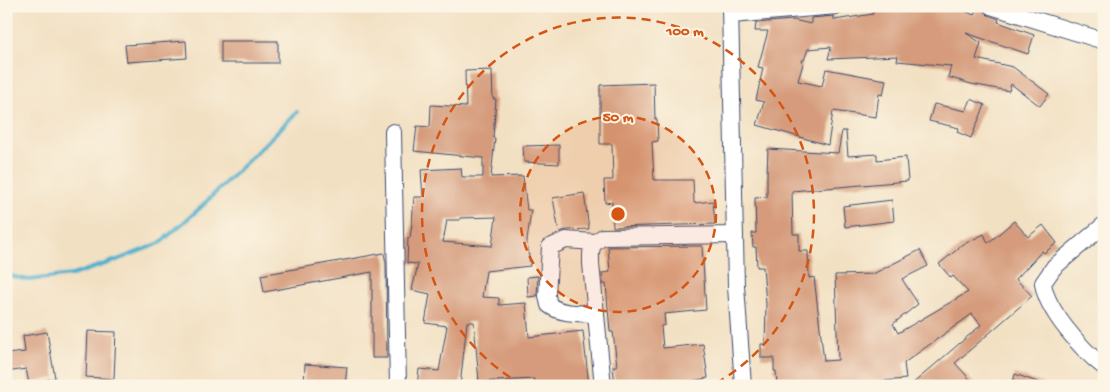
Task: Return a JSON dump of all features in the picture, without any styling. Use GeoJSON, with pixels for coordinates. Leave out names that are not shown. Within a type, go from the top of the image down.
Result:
{"type":"FeatureCollection","features":[{"type":"Feature","properties":{"kind":"street"},"geometry":{"type":"LineString","coordinates":[[743,386],[736,286],[731,11],[836,6]]}},
{"type":"Feature","properties":{"kind":"street"},"geometry":{"type":"LineString","coordinates":[[991,6],[1104,41]]}},
{"type":"Feature","properties":{"kind":"street"},"geometry":{"type":"LineString","coordinates":[[394,132],[398,386]]}},
{"type":"Feature","properties":{"kind":"street"},"geometry":{"type":"LineString","coordinates":[[1104,225],[1054,267],[1043,283],[1044,293],[1052,309],[1092,358],[1104,368]]}},
{"type":"Feature","properties":{"kind":"street"},"geometry":{"type":"LineString","coordinates":[[596,314],[571,313],[554,309],[549,304],[547,296],[550,247],[566,240],[594,242],[603,238],[735,236]]}},
{"type":"Feature","properties":{"kind":"street"},"geometry":{"type":"LineString","coordinates":[[594,242],[591,250],[591,264],[603,386]]}},
{"type":"Feature","properties":{"kind":"building"},"geometry":{"type":"Polygon","coordinates":[[[872,6],[954,6],[974,15],[977,7],[982,9],[988,15],[999,19],[998,22],[1034,35],[1028,54],[966,33],[981,43],[976,59],[1013,67],[1049,94],[1040,106],[1011,84],[1009,91],[971,84],[948,77],[951,66],[897,61],[898,56],[828,59],[831,47],[808,49],[804,60],[802,60],[803,64],[798,81],[822,86],[826,69],[886,80],[883,95],[879,94],[876,117],[833,111],[828,145],[757,125],[764,102],[756,100],[763,68],[758,67],[768,31],[755,31],[756,23],[793,20],[811,24],[811,18],[834,16],[834,20],[873,14],[872,6]]]}},
{"type":"Feature","properties":{"kind":"building"},"geometry":{"type":"Polygon","coordinates":[[[186,41],[187,58],[127,62],[125,45],[186,41]]]}},
{"type":"Feature","properties":{"kind":"building"},"geometry":{"type":"Polygon","coordinates":[[[221,41],[278,41],[278,63],[221,63],[221,41]]]}},
{"type":"Feature","properties":{"kind":"building"},"geometry":{"type":"Polygon","coordinates":[[[492,70],[493,99],[496,99],[491,177],[523,176],[527,210],[531,210],[527,241],[530,266],[486,271],[482,297],[499,298],[499,305],[526,303],[529,337],[583,331],[589,386],[564,386],[564,384],[535,386],[534,379],[479,382],[474,322],[467,322],[460,386],[417,386],[419,369],[439,371],[447,326],[425,323],[430,294],[412,290],[418,264],[407,263],[408,238],[410,238],[414,197],[423,197],[421,170],[461,168],[462,177],[483,177],[483,158],[414,151],[417,126],[430,127],[431,105],[466,107],[465,71],[492,70]],[[496,217],[447,220],[443,242],[492,246],[496,217]]]}},
{"type":"Feature","properties":{"kind":"building"},"geometry":{"type":"Polygon","coordinates":[[[654,83],[658,141],[652,142],[654,180],[693,180],[694,203],[713,201],[715,224],[613,227],[612,202],[605,203],[604,180],[613,180],[612,144],[600,144],[600,85],[654,83]]]}},
{"type":"Feature","properties":{"kind":"building"},"geometry":{"type":"Polygon","coordinates":[[[971,99],[985,105],[971,138],[957,132],[959,128],[929,121],[934,104],[966,111],[971,99]]]}},
{"type":"Feature","properties":{"kind":"building"},"geometry":{"type":"Polygon","coordinates":[[[842,131],[846,131],[848,156],[877,154],[877,160],[906,157],[908,181],[792,191],[793,234],[799,234],[799,251],[808,251],[809,278],[814,277],[824,361],[838,360],[835,275],[873,274],[920,250],[928,266],[902,279],[918,304],[893,324],[898,333],[968,292],[953,276],[951,278],[939,264],[958,247],[984,234],[988,243],[1014,221],[1028,237],[1043,225],[1057,243],[1044,253],[1042,251],[1016,279],[1032,296],[955,363],[976,386],[910,386],[981,325],[972,314],[904,363],[906,379],[860,383],[860,386],[777,386],[774,358],[761,358],[761,344],[765,344],[766,304],[763,267],[757,267],[756,247],[753,247],[752,233],[756,233],[755,198],[767,197],[768,149],[838,153],[842,131]]]}},
{"type":"Feature","properties":{"kind":"building"},"geometry":{"type":"Polygon","coordinates":[[[559,145],[559,164],[524,162],[523,146],[559,145]]]}},
{"type":"Feature","properties":{"kind":"building"},"geometry":{"type":"Polygon","coordinates":[[[584,193],[589,229],[559,232],[553,198],[584,193]]]}},
{"type":"Feature","properties":{"kind":"building"},"geometry":{"type":"Polygon","coordinates":[[[892,200],[894,221],[845,227],[843,206],[892,200]]]}},
{"type":"Feature","properties":{"kind":"building"},"geometry":{"type":"Polygon","coordinates":[[[702,246],[706,310],[664,314],[665,325],[661,326],[663,348],[703,344],[708,378],[692,381],[693,384],[675,386],[615,386],[613,366],[617,366],[613,332],[610,332],[606,284],[603,284],[602,273],[610,272],[608,247],[702,246]]]}},
{"type":"Feature","properties":{"kind":"building"},"geometry":{"type":"Polygon","coordinates":[[[384,253],[386,263],[387,358],[372,358],[372,272],[264,292],[261,275],[384,253]]]}},
{"type":"Feature","properties":{"kind":"building"},"geometry":{"type":"Polygon","coordinates":[[[538,276],[537,296],[528,297],[527,277],[538,276]]]}},
{"type":"Feature","properties":{"kind":"building"},"geometry":{"type":"Polygon","coordinates":[[[88,331],[116,332],[114,379],[86,377],[88,331]]]}},
{"type":"Feature","properties":{"kind":"building"},"geometry":{"type":"Polygon","coordinates":[[[47,332],[55,378],[29,383],[26,369],[6,372],[6,354],[25,352],[23,336],[47,332]]]}},
{"type":"Feature","properties":{"kind":"building"},"geometry":{"type":"Polygon","coordinates":[[[305,364],[347,367],[345,386],[304,385],[305,364]]]}},
{"type":"Feature","properties":{"kind":"building"},"geometry":{"type":"Polygon","coordinates":[[[1015,374],[1043,384],[1043,386],[1012,386],[1015,374]]]}},
{"type":"Feature","properties":{"kind":"waterway"},"geometry":{"type":"LineString","coordinates":[[6,275],[29,280],[72,275],[160,243],[199,209],[297,112]]}}]}
